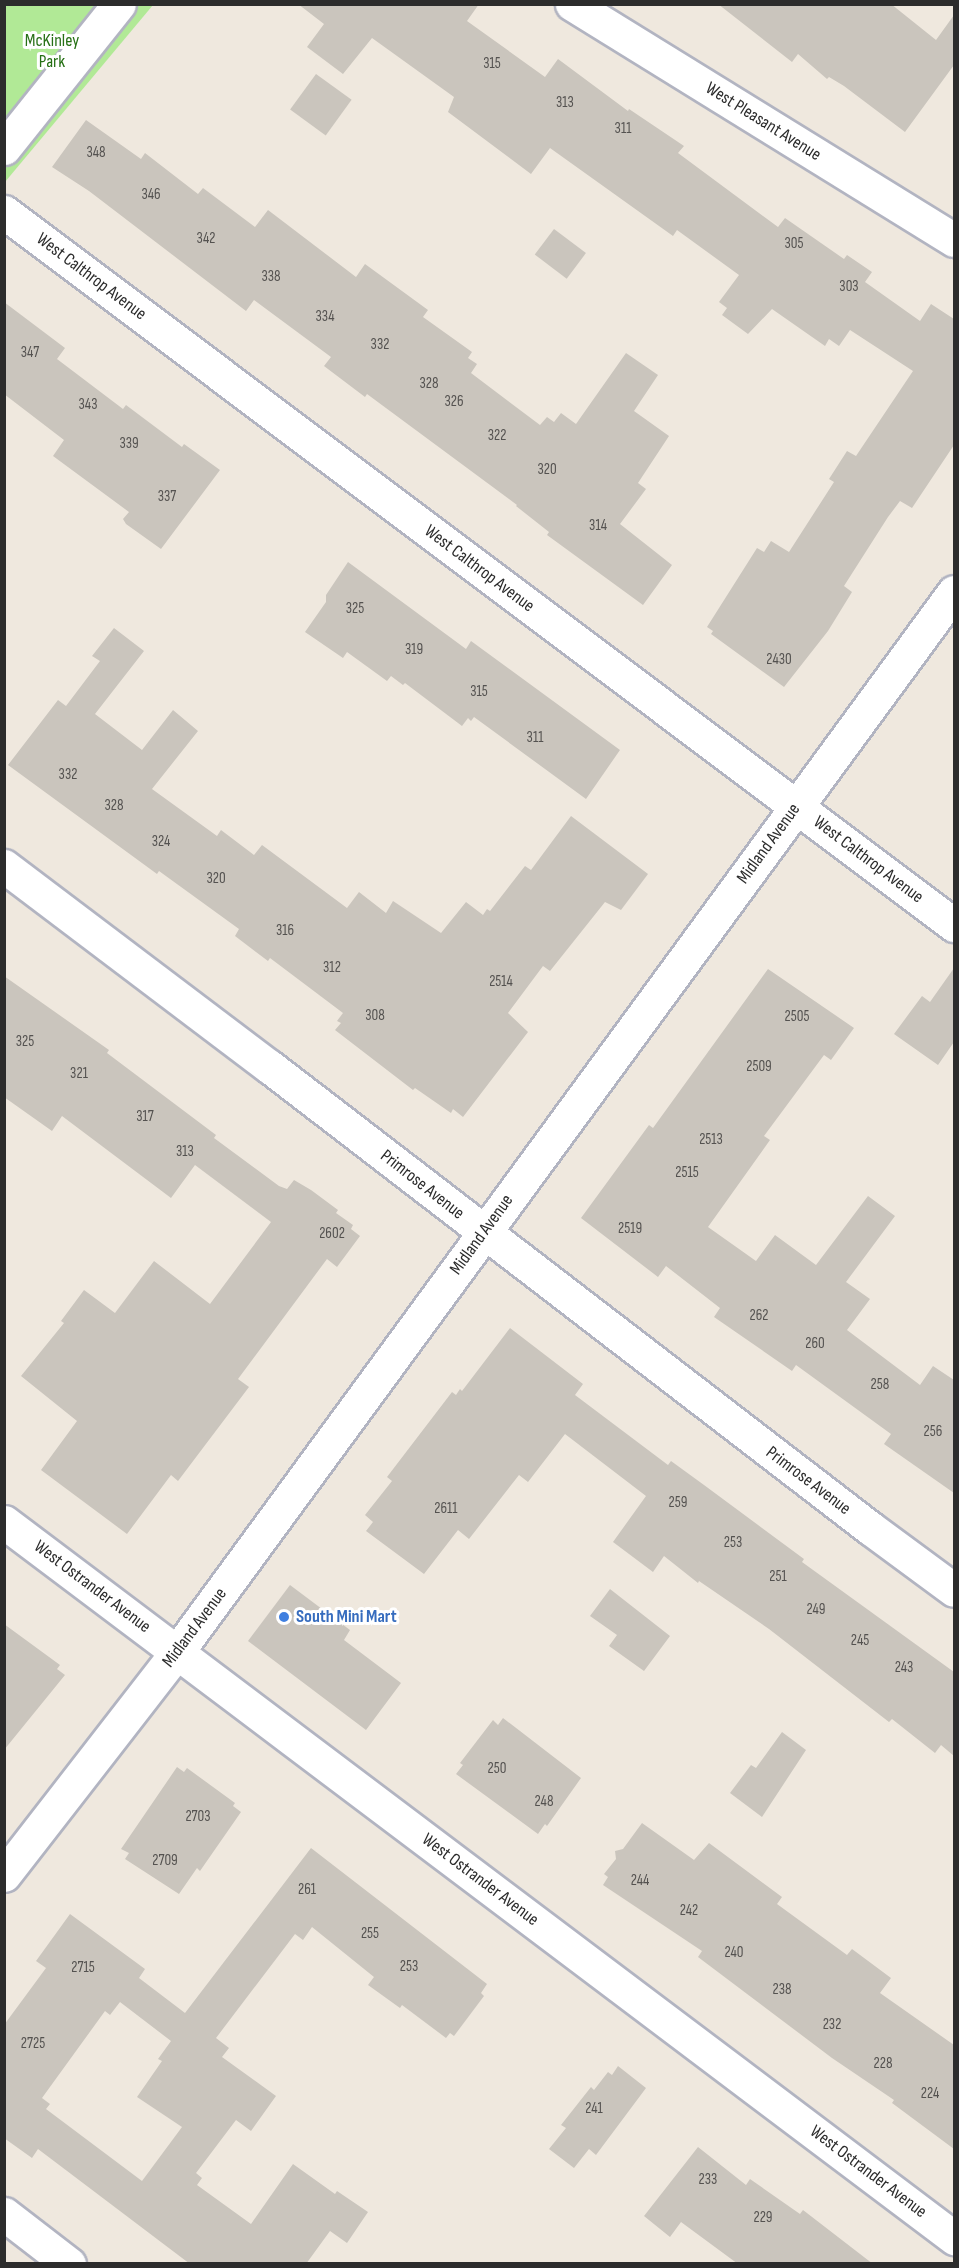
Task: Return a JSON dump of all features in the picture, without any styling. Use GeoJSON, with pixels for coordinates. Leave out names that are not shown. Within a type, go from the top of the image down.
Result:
{"type":"FeatureCollection","features":[{"type":"Feature","properties":{"kind":"street"},"geometry":{"type":"LineString","coordinates":[[4,148],[119,4]]}},
{"type":"Feature","properties":{"kind":"street","name":"West Pleasant Avenue"},"geometry":{"type":"LineString","coordinates":[[573,4],[954,240]]}},
{"type":"Feature","properties":{"kind":"street","name":"West Calthrop Avenue"},"geometry":{"type":"LineString","coordinates":[[4,212],[954,925]]}},
{"type":"Feature","properties":{"kind":"street","name":"Midland Avenue"},"geometry":{"type":"LineString","coordinates":[[4,1875],[177,1652],[954,592]]}},
{"type":"Feature","properties":{"kind":"street","name":"Primrose Avenue"},"geometry":{"type":"LineString","coordinates":[[4,866],[954,1590]]}},
{"type":"Feature","properties":{"kind":"street","name":"West Ostrander Avenue"},"geometry":{"type":"LineString","coordinates":[[4,1522],[954,2238]]}},
{"type":"Feature","properties":{"kind":"street"},"geometry":{"type":"LineString","coordinates":[[4,2214],[69,2264]]}},
{"type":"Feature","properties":{"kind":"green space","name":"McKinley Park"},"geometry":{"type":"Polygon","coordinates":[[[5,5],[153,5],[5,182],[5,5]]]}},
{"type":"Feature","properties":{"kind":"building"},"geometry":{"type":"Polygon","coordinates":[[[298,4],[479,4],[467,21],[545,77],[558,59],[628,111],[629,109],[684,146],[678,153],[778,227],[785,218],[844,259],[847,255],[872,272],[865,282],[920,321],[931,304],[954,319],[954,445],[912,508],[900,501],[888,517],[844,586],[852,592],[828,631],[784,687],[711,634],[713,631],[707,627],[757,548],[764,552],[771,541],[789,552],[834,482],[829,479],[847,451],[856,456],[913,371],[850,330],[839,346],[829,339],[825,346],[772,309],[748,334],[722,315],[727,308],[719,302],[739,275],[677,230],[673,236],[550,148],[531,174],[448,112],[454,97],[372,38],[343,74],[307,47],[324,24],[298,4]]]}},
{"type":"Feature","properties":{"kind":"building"},"geometry":{"type":"Polygon","coordinates":[[[718,4],[891,4],[936,40],[954,15],[954,65],[905,132],[844,86],[829,77],[827,79],[798,54],[792,62],[718,4]]]}},
{"type":"Feature","properties":{"kind":"building"},"geometry":{"type":"Polygon","coordinates":[[[316,74],[352,100],[326,135],[290,110],[316,74]]]}},
{"type":"Feature","properties":{"kind":"building"},"geometry":{"type":"Polygon","coordinates":[[[86,120],[141,159],[145,153],[198,194],[203,188],[255,227],[268,210],[356,277],[365,264],[428,310],[423,317],[472,352],[468,358],[477,364],[471,373],[540,425],[547,417],[554,422],[561,413],[576,424],[626,353],[658,375],[634,411],[669,436],[638,483],[646,489],[620,524],[672,565],[643,605],[547,535],[549,532],[517,505],[367,394],[365,397],[324,366],[331,357],[254,300],[246,311],[89,191],[52,167],[86,120]]]}},
{"type":"Feature","properties":{"kind":"building"},"geometry":{"type":"Polygon","coordinates":[[[554,229],[586,253],[567,279],[535,255],[554,229]]]}},
{"type":"Feature","properties":{"kind":"building"},"geometry":{"type":"Polygon","coordinates":[[[4,302],[65,348],[57,359],[123,409],[126,405],[182,447],[184,444],[220,470],[161,549],[126,524],[123,519],[129,512],[53,456],[64,440],[4,394],[4,302]]]}},
{"type":"Feature","properties":{"kind":"building"},"geometry":{"type":"Polygon","coordinates":[[[348,562],[466,649],[471,641],[620,750],[586,799],[474,717],[471,721],[468,718],[462,726],[405,683],[403,685],[391,676],[387,681],[347,652],[343,658],[305,632],[326,602],[326,595],[348,562]]]}},
{"type":"Feature","properties":{"kind":"building"},"geometry":{"type":"Polygon","coordinates":[[[114,628],[144,651],[95,714],[142,750],[173,710],[198,731],[152,789],[217,836],[221,830],[254,855],[262,845],[347,908],[359,892],[386,913],[393,901],[441,933],[466,902],[483,915],[487,909],[490,911],[525,866],[531,870],[571,816],[648,874],[621,910],[605,902],[550,971],[543,966],[508,1013],[528,1032],[463,1117],[453,1109],[451,1113],[415,1088],[413,1090],[335,1030],[341,1023],[337,1021],[343,1013],[270,958],[268,961],[235,936],[239,929],[159,871],[157,874],[8,765],[58,700],[66,706],[100,661],[92,656],[114,628]]]}},
{"type":"Feature","properties":{"kind":"building"},"geometry":{"type":"Polygon","coordinates":[[[954,968],[954,1042],[938,1065],[894,1034],[922,996],[930,1002],[954,968]]]}},
{"type":"Feature","properties":{"kind":"building"},"geometry":{"type":"Polygon","coordinates":[[[768,969],[854,1028],[831,1060],[824,1055],[764,1136],[770,1140],[708,1227],[756,1261],[775,1235],[816,1265],[868,1196],[895,1216],[846,1282],[870,1299],[847,1330],[920,1385],[933,1366],[954,1380],[954,1493],[884,1444],[891,1434],[796,1365],[792,1371],[714,1317],[720,1308],[666,1266],[658,1277],[581,1218],[649,1125],[653,1128],[768,969]]]}},
{"type":"Feature","properties":{"kind":"building"},"geometry":{"type":"Polygon","coordinates":[[[4,976],[109,1050],[107,1053],[216,1135],[214,1138],[279,1186],[287,1189],[294,1180],[311,1190],[338,1210],[336,1213],[353,1225],[351,1229],[360,1236],[337,1267],[327,1259],[238,1379],[249,1387],[178,1481],[171,1475],[127,1534],[41,1470],[77,1421],[21,1376],[64,1323],[61,1321],[84,1290],[115,1313],[154,1261],[210,1304],[271,1222],[195,1165],[171,1198],[62,1116],[52,1131],[4,1097],[4,976]]]}},
{"type":"Feature","properties":{"kind":"building"},"geometry":{"type":"Polygon","coordinates":[[[510,1328],[583,1384],[575,1395],[668,1465],[671,1461],[704,1485],[804,1559],[802,1562],[954,1672],[954,1756],[941,1745],[935,1753],[892,1719],[889,1722],[769,1629],[699,1581],[698,1583],[664,1556],[653,1572],[613,1542],[646,1496],[565,1434],[528,1482],[519,1475],[469,1539],[458,1530],[424,1574],[366,1531],[373,1522],[365,1515],[392,1481],[387,1477],[452,1392],[456,1395],[460,1389],[462,1391],[510,1328]]]}},
{"type":"Feature","properties":{"kind":"building"},"geometry":{"type":"Polygon","coordinates":[[[290,1585],[350,1630],[344,1640],[401,1683],[366,1730],[248,1641],[290,1585]]]}},
{"type":"Feature","properties":{"kind":"building"},"geometry":{"type":"Polygon","coordinates":[[[610,1589],[670,1636],[644,1671],[609,1646],[617,1635],[590,1616],[610,1589]]]}},
{"type":"Feature","properties":{"kind":"building"},"geometry":{"type":"Polygon","coordinates":[[[4,1624],[60,1665],[57,1669],[65,1675],[4,1750],[4,1624]]]}},
{"type":"Feature","properties":{"kind":"building"},"geometry":{"type":"Polygon","coordinates":[[[503,1718],[581,1778],[547,1826],[545,1824],[538,1834],[456,1774],[463,1765],[460,1763],[493,1720],[498,1725],[503,1718]]]}},
{"type":"Feature","properties":{"kind":"building"},"geometry":{"type":"Polygon","coordinates":[[[782,1732],[806,1750],[762,1817],[730,1793],[751,1765],[756,1768],[782,1732]]]}},
{"type":"Feature","properties":{"kind":"building"},"geometry":{"type":"Polygon","coordinates":[[[177,1767],[184,1772],[187,1768],[235,1803],[233,1806],[241,1812],[200,1871],[197,1868],[179,1894],[125,1859],[129,1853],[121,1849],[177,1767]]]}},
{"type":"Feature","properties":{"kind":"building"},"geometry":{"type":"Polygon","coordinates":[[[642,1823],[694,1860],[709,1843],[782,1897],[777,1904],[847,1955],[852,1949],[891,1978],[880,1993],[954,2045],[954,2149],[892,2103],[894,2100],[832,2058],[698,1957],[702,1951],[603,1885],[608,1877],[604,1874],[616,1859],[615,1851],[623,1849],[642,1823]]]}},
{"type":"Feature","properties":{"kind":"building"},"geometry":{"type":"Polygon","coordinates":[[[311,1848],[487,1984],[481,1993],[484,1996],[454,2036],[450,2033],[446,2038],[402,2005],[400,2008],[368,1985],[374,1977],[312,1927],[303,1940],[295,1934],[216,2038],[229,2048],[222,2057],[276,2096],[251,2131],[236,2120],[196,2173],[202,2178],[197,2185],[251,2224],[293,2164],[335,2194],[337,2191],[368,2212],[347,2243],[330,2231],[306,2264],[190,2264],[38,2149],[32,2158],[4,2138],[4,2025],[46,1968],[36,1961],[70,1914],[145,1969],[139,1978],[185,2013],[311,1848]],[[120,2002],[110,2015],[105,2011],[42,2098],[50,2104],[46,2109],[142,2181],[182,2127],[137,2097],[162,2061],[158,2059],[171,2041],[120,2002]]]}},
{"type":"Feature","properties":{"kind":"building"},"geometry":{"type":"Polygon","coordinates":[[[618,2066],[646,2088],[596,2155],[589,2149],[574,2168],[549,2149],[566,2128],[561,2125],[591,2087],[594,2090],[608,2072],[612,2075],[618,2066]]]}},
{"type":"Feature","properties":{"kind":"building"},"geometry":{"type":"Polygon","coordinates":[[[698,2147],[746,2185],[750,2179],[800,2214],[803,2210],[873,2264],[738,2264],[681,2222],[670,2237],[644,2216],[698,2147]]]}},
{"type":"Feature","properties":{"kind":"place","name":"South Mini Mart"},"geometry":{"type":"Point","coordinates":[284,1617]}}]}
